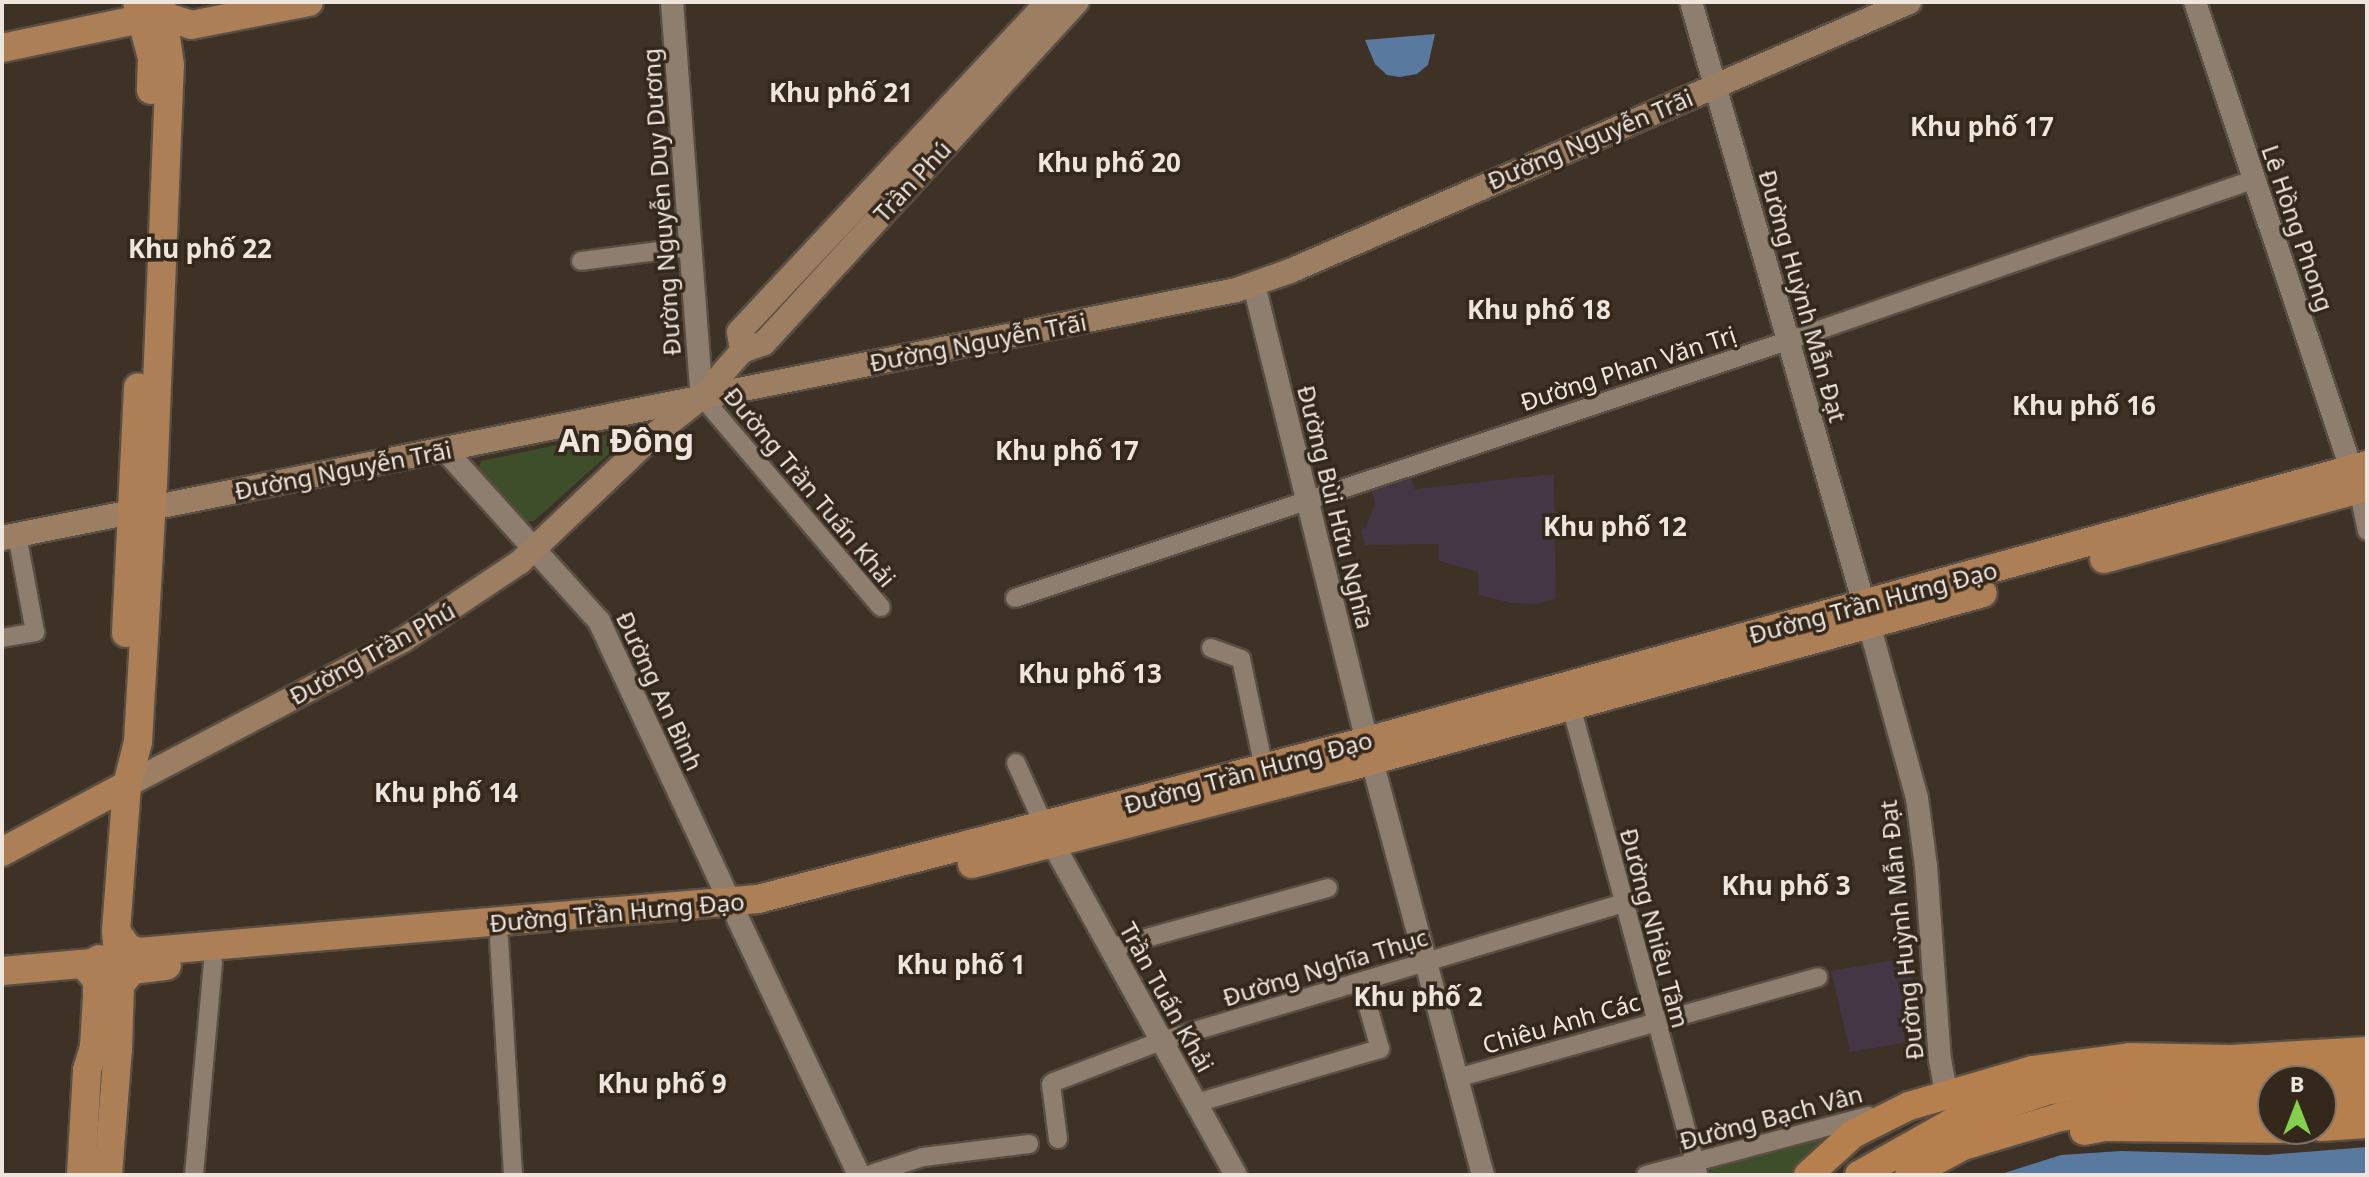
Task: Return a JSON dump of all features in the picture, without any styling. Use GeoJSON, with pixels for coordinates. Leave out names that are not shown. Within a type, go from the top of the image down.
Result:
{"type":"FeatureCollection","features":[{"type":"Feature","properties":{"kind":"highway"},"geometry":{"type":"LineString","coordinates":[[1808,1175],[1853,1134],[1909,1106],[2033,1070],[2097,1059],[2262,1058],[2367,1051]]}},
{"type":"Feature","properties":{"kind":"highway"},"geometry":{"type":"LineString","coordinates":[[2337,1078],[2367,1076]]}},
{"type":"Feature","properties":{"kind":"highway"},"geometry":{"type":"LineString","coordinates":[[1909,1175],[2049,1090],[2090,1083],[2257,1081]]}},
{"type":"Feature","properties":{"kind":"highway"},"geometry":{"type":"LineString","coordinates":[[1944,1175],[1962,1143],[1946,1093]]}},
{"type":"Feature","properties":{"kind":"highway"},"geometry":{"type":"LineString","coordinates":[[2337,1105],[2367,1102]]}},
{"type":"Feature","properties":{"kind":"highway"},"geometry":{"type":"LineString","coordinates":[[1859,1175],[2024,1125],[2097,1110],[2136,1107],[2257,1108]]}},
{"type":"Feature","properties":{"kind":"highway"},"geometry":{"type":"LineString","coordinates":[[2337,1126],[2367,1124]]}},
{"type":"Feature","properties":{"kind":"highway"},"geometry":{"type":"LineString","coordinates":[[1962,1143],[2040,1140],[2105,1127],[2257,1129]]}},
{"type":"Feature","properties":{"kind":"main road"},"geometry":{"type":"LineString","coordinates":[[2,48],[157,8],[191,25],[309,2]]}},
{"type":"Feature","properties":{"kind":"main road","name":"Trần Phú"},"geometry":{"type":"LineString","coordinates":[[702,397],[742,351],[764,343],[998,72],[1048,2]]}},
{"type":"Feature","properties":{"kind":"main road","name":"Trần Phú"},"geometry":{"type":"LineString","coordinates":[[998,72],[1077,2]]}},
{"type":"Feature","properties":{"kind":"main road","name":"Đường Nguyễn Trãi"},"geometry":{"type":"LineString","coordinates":[[9,537],[1189,301],[1254,285],[1909,2]]}},
{"type":"Feature","properties":{"kind":"main road"},"geometry":{"type":"LineString","coordinates":[[93,1175],[106,1059],[120,985],[116,931],[127,785],[137,751],[141,511],[154,267],[170,65],[157,8]]}},
{"type":"Feature","properties":{"kind":"main road","name":"Đường Trần Phú"},"geometry":{"type":"LineString","coordinates":[[2,852],[403,640],[482,589],[536,547],[654,435],[702,397]]}},
{"type":"Feature","properties":{"kind":"main road","name":"Đường Trần Hưng Đạo"},"geometry":{"type":"LineString","coordinates":[[116,931],[128,948],[139,952],[499,931],[734,912],[1369,751],[2361,478]]}},
{"type":"Feature","properties":{"kind":"main road","name":"Đường Trần Hưng Đạo"},"geometry":{"type":"LineString","coordinates":[[1049,834],[1264,768],[1369,751]]}},
{"type":"Feature","properties":{"kind":"main road"},"geometry":{"type":"LineString","coordinates":[[2,971],[83,964],[101,957],[116,931]]}},
{"type":"Feature","properties":{"kind":"main road","name":"Đường Trần Hưng Đạo"},"geometry":{"type":"LineString","coordinates":[[120,985],[127,974],[139,968],[499,931]]}},
{"type":"Feature","properties":{"kind":"main road"},"geometry":{"type":"LineString","coordinates":[[83,964],[97,980],[106,1059],[108,1175]]}},
{"type":"Feature","properties":{"kind":"main road"},"geometry":{"type":"LineString","coordinates":[[81,1175],[87,1070],[106,1059]]}},
{"type":"Feature","properties":{"kind":"main road"},"geometry":{"type":"LineString","coordinates":[[106,1059],[127,1074],[122,1175]]}},
{"type":"Feature","properties":{"kind":"street","name":"Đường Nguyễn Duy Dương"},"geometry":{"type":"LineString","coordinates":[[672,2],[702,397]]}},
{"type":"Feature","properties":{"kind":"street","name":"Đường Huỳnh Mẫn Đạt"},"geometry":{"type":"LineString","coordinates":[[1691,2],[1790,340],[1917,798],[1926,866],[1940,1059],[1946,1093]]}},
{"type":"Feature","properties":{"kind":"street","name":"Lê Hồng Phong"},"geometry":{"type":"LineString","coordinates":[[2195,2],[2254,179],[2361,478]]}},
{"type":"Feature","properties":{"kind":"street","name":"Đường Phan Văn Trị"},"geometry":{"type":"LineString","coordinates":[[1015,598],[1790,340],[2254,179]]}},
{"type":"Feature","properties":{"kind":"street"},"geometry":{"type":"LineString","coordinates":[[581,261],[689,247]]}},
{"type":"Feature","properties":{"kind":"street","name":"Đường Bùi Hữu Nghĩa"},"geometry":{"type":"LineString","coordinates":[[1254,285],[1369,751],[1483,1175]]}},
{"type":"Feature","properties":{"kind":"street","name":"Đường Trần Tuấn Khải"},"geometry":{"type":"LineString","coordinates":[[702,397],[881,607]]}},
{"type":"Feature","properties":{"kind":"street","name":"Đường An Bình"},"geometry":{"type":"LineString","coordinates":[[445,450],[536,547],[599,621],[859,1175]]}},
{"type":"Feature","properties":{"kind":"street"},"geometry":{"type":"LineString","coordinates":[[2361,478],[2367,531]]}},
{"type":"Feature","properties":{"kind":"street"},"geometry":{"type":"LineString","coordinates":[[2,638],[35,632],[9,537]]}},
{"type":"Feature","properties":{"kind":"street"},"geometry":{"type":"LineString","coordinates":[[1211,648],[1241,659],[1264,768]]}},
{"type":"Feature","properties":{"kind":"street","name":"Đường Nhiêu Tâm"},"geometry":{"type":"LineString","coordinates":[[1568,696],[1696,1168]]}},
{"type":"Feature","properties":{"kind":"street"},"geometry":{"type":"LineString","coordinates":[[1016,763],[1049,834]]}},
{"type":"Feature","properties":{"kind":"street","name":"Trần Tuấn Khải"},"geometry":{"type":"LineString","coordinates":[[1049,834],[1236,1175]]}},
{"type":"Feature","properties":{"kind":"street"},"geometry":{"type":"LineString","coordinates":[[1110,948],[1328,888]]}},
{"type":"Feature","properties":{"kind":"street","name":"Đường Nghĩa Thục"},"geometry":{"type":"LineString","coordinates":[[1058,1139],[1051,1084],[1161,1041],[1623,903]]}},
{"type":"Feature","properties":{"kind":"street"},"geometry":{"type":"LineString","coordinates":[[499,931],[513,1175]]}},
{"type":"Feature","properties":{"kind":"street"},"geometry":{"type":"LineString","coordinates":[[194,1175],[213,962]]}},
{"type":"Feature","properties":{"kind":"street","name":"Chiêu Anh Các"},"geometry":{"type":"LineString","coordinates":[[1457,1078],[1818,977]]}},
{"type":"Feature","properties":{"kind":"street"},"geometry":{"type":"LineString","coordinates":[[1196,1103],[1380,1049],[1361,982]]}},
{"type":"Feature","properties":{"kind":"street","name":"Đường Bạch Vân"},"geometry":{"type":"LineString","coordinates":[[1646,1175],[1696,1168],[1909,1106]]}},
{"type":"Feature","properties":{"kind":"street"},"geometry":{"type":"LineString","coordinates":[[868,1175],[923,1157],[1029,1144]]}},
{"type":"Feature","properties":{"kind":"shaded area"},"geometry":{"type":"Polygon","coordinates":[[[1554,474],[1556,599],[1535,604],[1511,603],[1479,595],[1478,572],[1439,561],[1439,544],[1365,545],[1361,529],[1365,528],[1375,504],[1371,488],[1383,484],[1388,487],[1410,475],[1415,489],[1554,474]]]}},
{"type":"Feature","properties":{"kind":"shaded area"},"geometry":{"type":"Polygon","coordinates":[[[1910,957],[1913,993],[1904,1005],[1910,1042],[1850,1052],[1831,971],[1910,957]]]}},
{"type":"Feature","properties":{"kind":"green space"},"geometry":{"type":"Polygon","coordinates":[[[629,430],[631,434],[534,521],[526,521],[479,468],[481,461],[629,430]]]}},
{"type":"Feature","properties":{"kind":"green space"},"geometry":{"type":"Polygon","coordinates":[[[1845,1129],[1799,1175],[1708,1175],[1716,1163],[1845,1129]]]}},
{"type":"Feature","properties":{"kind":"water"},"geometry":{"type":"Polygon","coordinates":[[[1435,34],[1428,65],[1417,74],[1400,77],[1387,75],[1375,64],[1365,40],[1435,34]]]}},
{"type":"Feature","properties":{"kind":"water"},"geometry":{"type":"Polygon","coordinates":[[[2367,1147],[2367,1175],[1998,1175],[2061,1155],[2121,1151],[2267,1155],[2367,1147]]]}},
{"type":"Feature","properties":{"kind":"district","name":"Khu phố 21"},"geometry":{"type":"Point","coordinates":[841,93]}},
{"type":"Feature","properties":{"kind":"district","name":"Khu phố 17"},"geometry":{"type":"Point","coordinates":[1982,127]}},
{"type":"Feature","properties":{"kind":"district","name":"Khu phố 20"},"geometry":{"type":"Point","coordinates":[1109,163]}},
{"type":"Feature","properties":{"kind":"district","name":"Khu phố 22"},"geometry":{"type":"Point","coordinates":[200,249]}},
{"type":"Feature","properties":{"kind":"district","name":"Khu phố 18"},"geometry":{"type":"Point","coordinates":[1539,310]}},
{"type":"Feature","properties":{"kind":"district","name":"Khu phố 16"},"geometry":{"type":"Point","coordinates":[2084,406]}},
{"type":"Feature","properties":{"kind":"district","name":"An Đông"},"geometry":{"type":"Point","coordinates":[626,440]}},
{"type":"Feature","properties":{"kind":"district","name":"Khu phố 17"},"geometry":{"type":"Point","coordinates":[1067,451]}},
{"type":"Feature","properties":{"kind":"district","name":"Khu phố 12"},"geometry":{"type":"Point","coordinates":[1615,527]}},
{"type":"Feature","properties":{"kind":"district","name":"Khu phố 13"},"geometry":{"type":"Point","coordinates":[1090,674]}},
{"type":"Feature","properties":{"kind":"district","name":"Khu phố 14"},"geometry":{"type":"Point","coordinates":[446,793]}},
{"type":"Feature","properties":{"kind":"district","name":"Khu phố 3"},"geometry":{"type":"Point","coordinates":[1786,886]}},
{"type":"Feature","properties":{"kind":"district","name":"Khu phố 1"},"geometry":{"type":"Point","coordinates":[961,965]}},
{"type":"Feature","properties":{"kind":"district","name":"Khu phố 2"},"geometry":{"type":"Point","coordinates":[1418,997]}},
{"type":"Feature","properties":{"kind":"district","name":"Khu phố 9"},"geometry":{"type":"Point","coordinates":[662,1084]}}]}
